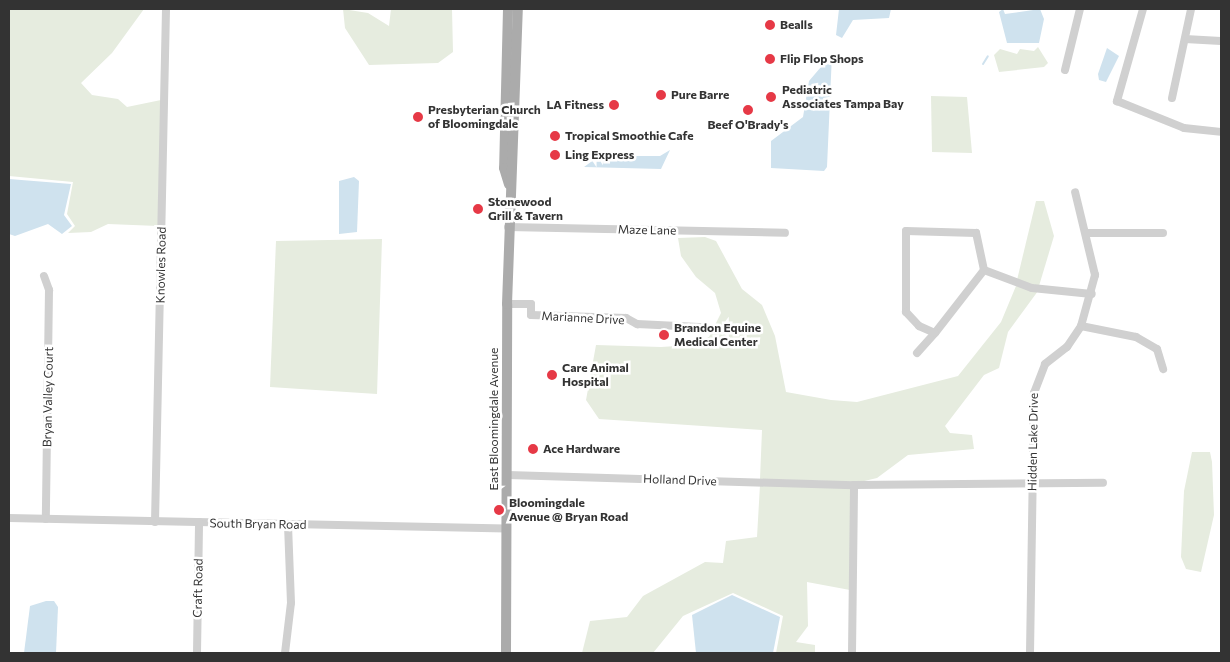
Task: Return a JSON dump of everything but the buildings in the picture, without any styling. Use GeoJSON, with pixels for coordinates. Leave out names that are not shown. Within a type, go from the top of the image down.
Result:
{"type":"FeatureCollection","features":[{"type":"Feature","properties":{"kind":"main road","name":"East Bloomingdale Avenue"},"geometry":{"type":"LineString","coordinates":[[508,9],[504,168],[509,185]]}},
{"type":"Feature","properties":{"kind":"main road","name":"East Bloomingdale Avenue"},"geometry":{"type":"LineString","coordinates":[[506,653],[508,227],[509,185],[514,168],[518,9]]}},
{"type":"Feature","properties":{"kind":"street","name":"Knowles Road"},"geometry":{"type":"LineString","coordinates":[[155,522],[166,9]]}},
{"type":"Feature","properties":{"kind":"street"},"geometry":{"type":"LineString","coordinates":[[1065,70],[1080,9]]}},
{"type":"Feature","properties":{"kind":"street"},"geometry":{"type":"LineString","coordinates":[[1143,9],[1117,101],[1184,128],[1221,132]]}},
{"type":"Feature","properties":{"kind":"street"},"geometry":{"type":"LineString","coordinates":[[1172,98],[1172,84],[1185,39],[1190,9]]}},
{"type":"Feature","properties":{"kind":"street"},"geometry":{"type":"LineString","coordinates":[[1185,39],[1221,41]]}},
{"type":"Feature","properties":{"kind":"street","name":"Hidden Lake Drive"},"geometry":{"type":"LineString","coordinates":[[1030,653],[1032,487],[1037,377],[1081,326],[1092,294],[1095,275],[1087,233],[1075,192]]}},
{"type":"Feature","properties":{"kind":"street","name":"Maze Lane"},"geometry":{"type":"LineString","coordinates":[[508,227],[785,233]]}},
{"type":"Feature","properties":{"kind":"street"},"geometry":{"type":"LineString","coordinates":[[935,333],[919,326],[906,312],[906,231],[976,233],[984,270]]}},
{"type":"Feature","properties":{"kind":"street"},"geometry":{"type":"LineString","coordinates":[[1087,233],[1163,233]]}},
{"type":"Feature","properties":{"kind":"street"},"geometry":{"type":"LineString","coordinates":[[984,270],[1032,288],[1092,294]]}},
{"type":"Feature","properties":{"kind":"street"},"geometry":{"type":"LineString","coordinates":[[917,353],[984,270]]}},
{"type":"Feature","properties":{"kind":"street","name":"Bryan Valley Court"},"geometry":{"type":"LineString","coordinates":[[44,276],[49,290],[46,519]]}},
{"type":"Feature","properties":{"kind":"street","name":"Marianne Drive"},"geometry":{"type":"LineString","coordinates":[[507,304],[531,304],[531,315],[626,318],[637,324],[699,327]]}},
{"type":"Feature","properties":{"kind":"street"},"geometry":{"type":"LineString","coordinates":[[1081,326],[1136,337],[1157,349],[1163,368]]}},
{"type":"Feature","properties":{"kind":"street","name":"Holland Drive"},"geometry":{"type":"LineString","coordinates":[[506,475],[854,485],[1032,487],[1103,482]]}},
{"type":"Feature","properties":{"kind":"street"},"geometry":{"type":"LineString","coordinates":[[852,653],[854,485]]}},
{"type":"Feature","properties":{"kind":"street","name":"South Bryan Road"},"geometry":{"type":"LineString","coordinates":[[9,518],[506,528]]}},
{"type":"Feature","properties":{"kind":"street","name":"Craft Road"},"geometry":{"type":"LineString","coordinates":[[197,653],[199,522]]}},
{"type":"Feature","properties":{"kind":"street"},"geometry":{"type":"LineString","coordinates":[[285,653],[291,604],[288,524]]}},
{"type":"Feature","properties":{"kind":"shaded area"},"geometry":{"type":"Polygon","coordinates":[[[9,9],[144,9],[112,53],[81,83],[92,95],[118,99],[127,107],[161,100],[158,226],[108,224],[91,232],[68,233],[75,226],[67,214],[73,182],[9,176],[9,9]]]}},
{"type":"Feature","properties":{"kind":"shaded area"},"geometry":{"type":"Polygon","coordinates":[[[343,9],[368,13],[389,26],[391,9],[452,9],[453,52],[438,63],[369,65],[345,28],[343,9]]]}},
{"type":"Feature","properties":{"kind":"shaded area"},"geometry":{"type":"Polygon","coordinates":[[[1038,47],[1048,63],[1044,67],[999,72],[994,55],[1000,49],[1017,54],[1020,49],[1034,51],[1038,47]]]}},
{"type":"Feature","properties":{"kind":"shaded area"},"geometry":{"type":"Polygon","coordinates":[[[931,96],[967,97],[972,153],[932,152],[931,96]]]}},
{"type":"Feature","properties":{"kind":"shaded area"},"geometry":{"type":"Polygon","coordinates":[[[1036,201],[1044,201],[1054,236],[1039,286],[1017,280],[1036,201]]]}},
{"type":"Feature","properties":{"kind":"shaded area"},"geometry":{"type":"Polygon","coordinates":[[[705,237],[716,241],[742,289],[762,305],[775,336],[786,392],[831,400],[857,402],[958,376],[1001,322],[1016,286],[1038,291],[1008,332],[999,368],[984,375],[945,426],[950,433],[972,435],[974,449],[908,455],[877,478],[860,482],[760,479],[762,430],[599,419],[586,400],[596,345],[661,347],[692,345],[709,337],[721,313],[715,293],[696,277],[681,256],[678,238],[705,237]]]}},
{"type":"Feature","properties":{"kind":"shaded area"},"geometry":{"type":"Polygon","coordinates":[[[382,239],[377,394],[270,387],[276,241],[382,239]]]}},
{"type":"Feature","properties":{"kind":"shaded area"},"geometry":{"type":"Polygon","coordinates":[[[1192,452],[1210,452],[1212,462],[1214,515],[1201,572],[1186,569],[1181,557],[1184,491],[1192,452]]]}},
{"type":"Feature","properties":{"kind":"shaded area"},"geometry":{"type":"Polygon","coordinates":[[[760,485],[851,488],[850,590],[807,582],[808,626],[796,642],[815,645],[815,653],[776,653],[783,616],[733,593],[683,616],[653,653],[582,653],[590,621],[627,617],[643,596],[705,562],[723,563],[726,541],[757,537],[760,485]]]}},
{"type":"Feature","properties":{"kind":"water"},"geometry":{"type":"Polygon","coordinates":[[[839,9],[891,9],[889,18],[853,20],[842,38],[836,35],[839,9]]]}},
{"type":"Feature","properties":{"kind":"water"},"geometry":{"type":"Polygon","coordinates":[[[1003,9],[1005,14],[1040,9],[1044,19],[1039,43],[1007,43],[999,12],[1003,9]]]}},
{"type":"Feature","properties":{"kind":"water"},"geometry":{"type":"Polygon","coordinates":[[[1107,48],[1119,56],[1106,82],[1099,80],[1098,74],[1107,48]]]}},
{"type":"Feature","properties":{"kind":"water"},"geometry":{"type":"Polygon","coordinates":[[[832,54],[827,167],[824,171],[771,168],[771,141],[803,117],[809,81],[832,54]]]}},
{"type":"Feature","properties":{"kind":"water"},"geometry":{"type":"Polygon","coordinates":[[[670,150],[661,169],[584,167],[599,156],[660,156],[670,150]]]}},
{"type":"Feature","properties":{"kind":"water"},"geometry":{"type":"Polygon","coordinates":[[[354,177],[359,181],[357,232],[339,234],[339,181],[354,177]]]}},
{"type":"Feature","properties":{"kind":"water"},"geometry":{"type":"Polygon","coordinates":[[[9,179],[71,184],[64,215],[72,226],[62,234],[48,224],[15,236],[9,234],[9,179]]]}},
{"type":"Feature","properties":{"kind":"water"},"geometry":{"type":"Polygon","coordinates":[[[732,595],[780,617],[773,653],[696,653],[692,615],[732,595]]]}},
{"type":"Feature","properties":{"kind":"water"},"geometry":{"type":"Polygon","coordinates":[[[46,601],[54,601],[58,607],[56,653],[24,653],[30,606],[46,601]]]}},
{"type":"Feature","properties":{"kind":"waterway"},"geometry":{"type":"LineString","coordinates":[[983,64],[988,56]]}},
{"type":"Feature","properties":{"kind":"place","name":"Bealls"},"geometry":{"type":"Point","coordinates":[770,25]}},
{"type":"Feature","properties":{"kind":"place","name":"Flip Flop Shops"},"geometry":{"type":"Point","coordinates":[770,59]}},
{"type":"Feature","properties":{"kind":"place","name":"Pure Barre"},"geometry":{"type":"Point","coordinates":[661,95]}},
{"type":"Feature","properties":{"kind":"place","name":"Pediatric Associates Tampa Bay"},"geometry":{"type":"Point","coordinates":[771,97]}},
{"type":"Feature","properties":{"kind":"place","name":"LA Fitness"},"geometry":{"type":"Point","coordinates":[614,105]}},
{"type":"Feature","properties":{"kind":"place","name":"Beef O'Brady's"},"geometry":{"type":"Point","coordinates":[748,110]}},
{"type":"Feature","properties":{"kind":"place","name":"Presbyterian Church of Bloomingdale"},"geometry":{"type":"Point","coordinates":[418,117]}},
{"type":"Feature","properties":{"kind":"place","name":"Tropical Smoothie Cafe"},"geometry":{"type":"Point","coordinates":[555,136]}},
{"type":"Feature","properties":{"kind":"place","name":"Ling Express"},"geometry":{"type":"Point","coordinates":[555,155]}},
{"type":"Feature","properties":{"kind":"place","name":"Stonewood Grill & Tavern"},"geometry":{"type":"Point","coordinates":[478,209]}},
{"type":"Feature","properties":{"kind":"place","name":"Brandon Equine Medical Center"},"geometry":{"type":"Point","coordinates":[664,335]}},
{"type":"Feature","properties":{"kind":"place","name":"Care Animal Hospital"},"geometry":{"type":"Point","coordinates":[552,375]}},
{"type":"Feature","properties":{"kind":"place","name":"Ace Hardware"},"geometry":{"type":"Point","coordinates":[533,449]}},
{"type":"Feature","properties":{"kind":"place","name":"Bloomingdale Avenue @ Bryan Road"},"geometry":{"type":"Point","coordinates":[499,510]}}]}
